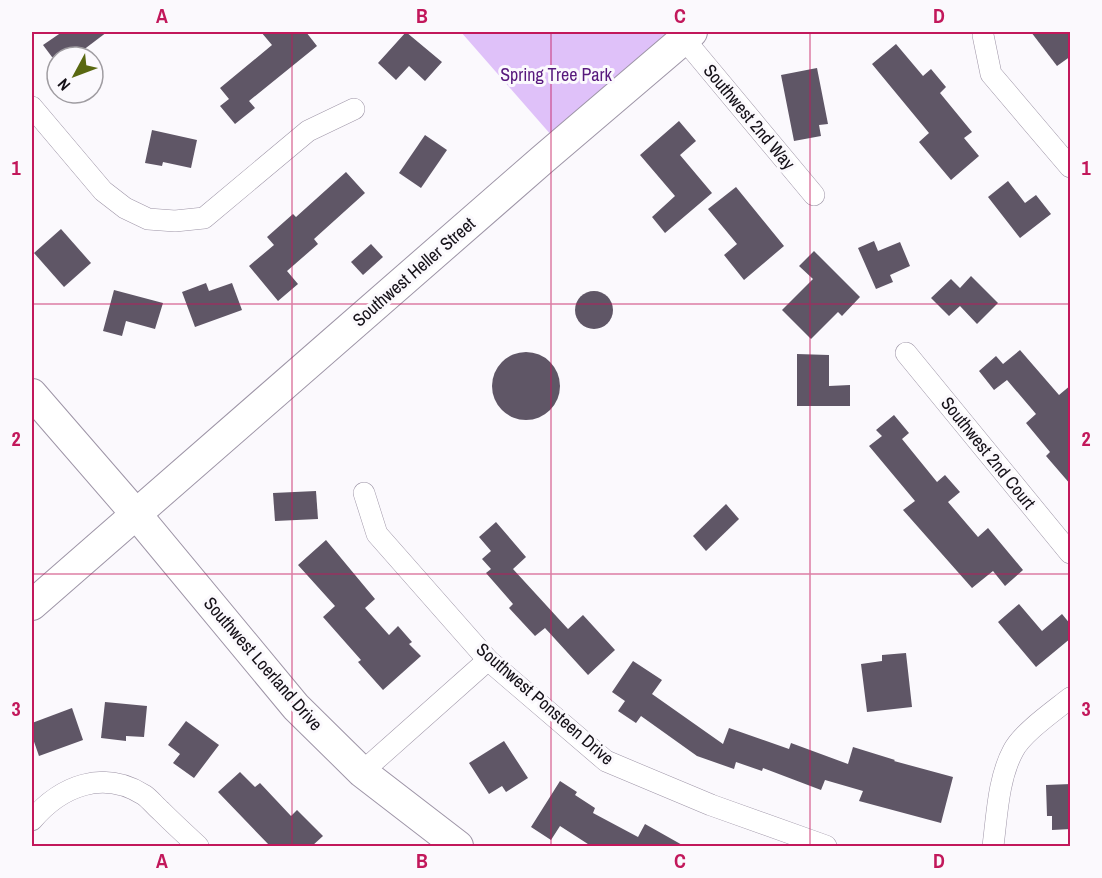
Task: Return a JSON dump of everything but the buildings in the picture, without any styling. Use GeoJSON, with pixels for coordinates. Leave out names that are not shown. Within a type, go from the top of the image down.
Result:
{"type":"FeatureCollection","features":[{"type":"Feature","properties":{"kind":"street","name":"Southwest 2nd Way"},"geometry":{"type":"LineString","coordinates":[[688,35],[814,195]]}},
{"type":"Feature","properties":{"kind":"street","name":"Southwest Heller Street"},"geometry":{"type":"LineString","coordinates":[[32,605],[688,35]]}},
{"type":"Feature","properties":{"kind":"street"},"geometry":{"type":"LineString","coordinates":[[983,35],[991,74],[1071,167]]}},
{"type":"Feature","properties":{"kind":"street"},"geometry":{"type":"LineString","coordinates":[[32,107],[103,191],[125,208],[148,219],[175,221],[204,218],[308,131],[354,109]]}},
{"type":"Feature","properties":{"kind":"street","name":"Southwest 2nd Court"},"geometry":{"type":"LineString","coordinates":[[906,352],[1071,553]]}},
{"type":"Feature","properties":{"kind":"street","name":"Southwest Loerland Drive"},"geometry":{"type":"LineString","coordinates":[[32,394],[136,514],[296,707],[362,772],[458,846]]}},
{"type":"Feature","properties":{"kind":"street","name":"Southwest Ponsteen Drive"},"geometry":{"type":"LineString","coordinates":[[364,493],[377,534],[488,660],[606,762],[711,805],[826,846]]}},
{"type":"Feature","properties":{"kind":"street"},"geometry":{"type":"LineString","coordinates":[[362,772],[488,660]]}},
{"type":"Feature","properties":{"kind":"street"},"geometry":{"type":"LineString","coordinates":[[993,846],[1004,774],[1014,749],[1040,723],[1071,698]]}},
{"type":"Feature","properties":{"kind":"street"},"geometry":{"type":"LineString","coordinates":[[32,820],[73,788],[86,783],[113,782],[144,795],[198,846]]}},
{"type":"Feature","properties":{"kind":"green space","name":"Spring Tree Park"},"geometry":{"type":"Polygon","coordinates":[[[461,32],[672,32],[552,136],[461,32]]]}}]}
